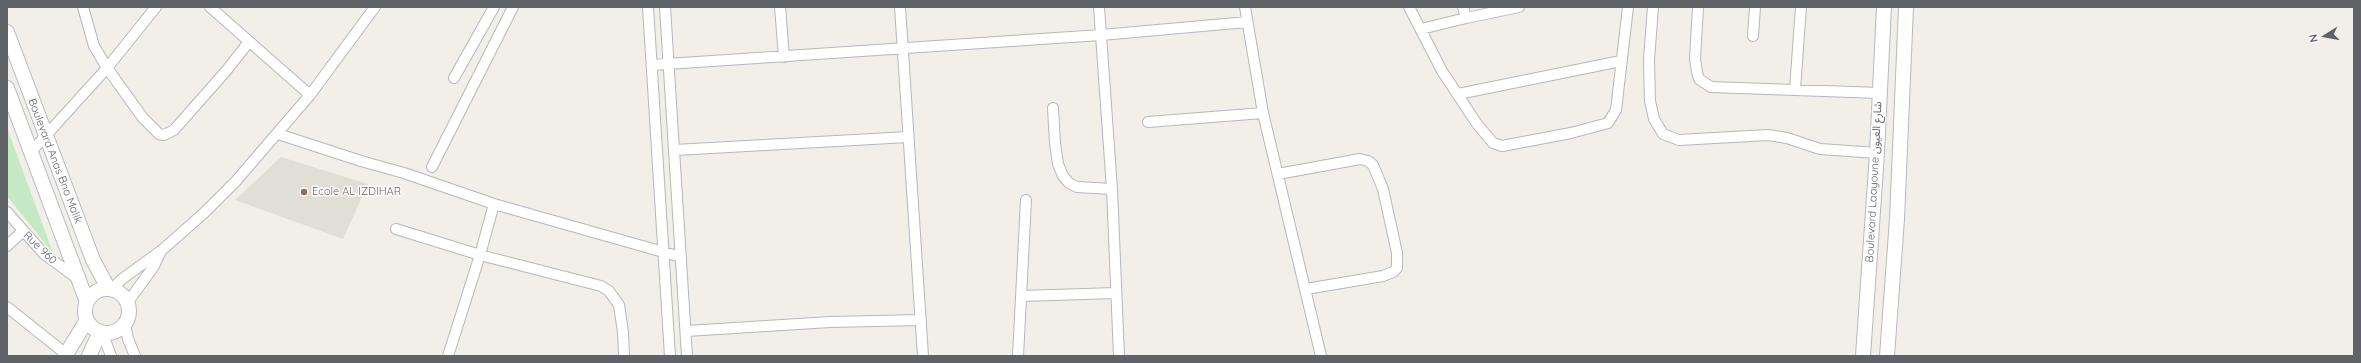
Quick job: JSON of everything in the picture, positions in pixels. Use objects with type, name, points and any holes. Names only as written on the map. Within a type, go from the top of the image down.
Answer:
[{"type":"street","points":[[83,7],[94,46],[107,68],[143,118],[159,134],[164,135],[174,130],[226,71],[248,43]]},
{"type":"street","points":[[30,153],[107,68],[156,7]]},
{"type":"street","points":[[210,7],[248,43],[310,95]]},
{"type":"street","points":[[7,307],[65,355],[87,320],[87,302],[95,292],[110,289],[162,250],[204,213],[278,134],[310,95],[375,7]]},
{"type":"street","points":[[454,78],[494,7]]},
{"type":"street","points":[[432,168],[513,7]]},
{"type":"street","points":[[648,7],[670,356]]},
{"type":"street","points":[[665,7],[682,257],[687,356]]},
{"type":"street","points":[[780,7],[784,57]]},
{"type":"street","points":[[900,7],[923,356]]},
{"type":"street","points":[[1099,7],[1112,189],[1119,356]]},
{"type":"street","points":[[1245,7],[1263,113],[1321,356]]},
{"type":"street","points":[[1409,7],[1422,29],[1434,58],[1477,124],[1493,142],[1502,146],[1525,143],[1594,128],[1608,123],[1616,110],[1621,61],[1628,22],[1628,7]]},
{"type":"street","points":[[1463,7],[1466,18]]},
{"type":"street","points":[[1422,29],[1519,7]]},
{"type":"street","points":[[1653,7],[1649,60],[1650,102],[1654,119],[1663,134],[1679,140],[1768,134],[1787,138],[1820,149],[1877,153]]},
{"type":"street","points":[[1698,7],[1695,59],[1699,79],[1704,83],[1722,88],[1795,89],[1880,93]]},
{"type":"street","points":[[1753,36],[1755,7]]},
{"type":"street","points":[[1795,89],[1801,7]]},
{"type":"street","name":"Boulevard Laayoune شارع العيون","points":[[1863,356],[1877,153],[1884,7]]},
{"type":"street","points":[[1887,356],[1897,219],[1906,7]]},
{"type":"street","points":[[652,66],[1101,35],[1247,22]]},
{"type":"street","name":"Boulevard Anas Bno Malik","points":[[7,32],[45,137],[93,260],[110,289]]},
{"type":"street","points":[[1458,94],[1621,61]]},
{"type":"street","name":"Boulevard Anas Bno Malik","points":[[7,88],[30,153],[87,302]]},
{"type":"street","points":[[1052,108],[1058,164],[1063,176],[1069,183],[1078,188],[1112,189]]},
{"type":"street","points":[[1148,122],[1263,113]]},
{"type":"street","points":[[278,134],[361,161],[404,172],[494,204],[682,257]]},
{"type":"street","points":[[675,150],[908,136]]},
{"type":"street","points":[[1278,174],[1360,159],[1373,165],[1383,188],[1397,253],[1396,268],[1393,272],[1383,276],[1306,289]]},
{"type":"street","points":[[1018,356],[1026,200]]},
{"type":"street","points":[[448,356],[480,255],[494,204]]},
{"type":"street","name":"Rue 960","points":[[7,212],[44,254],[78,279]]},
{"type":"street","points":[[396,229],[480,255],[601,286],[609,291],[617,300],[622,315],[624,356]]},
{"type":"street","points":[[7,246],[23,231]]},
{"type":"street","points":[[128,302],[154,266],[162,250]]},
{"type":"street","points":[[87,320],[94,329],[101,332],[117,331],[125,324],[129,313],[128,302],[121,294],[110,289]]},
{"type":"street","points":[[1021,296],[1116,293]]},
{"type":"street","points":[[686,331],[830,322],[921,320]]},
{"type":"street","points":[[125,324],[128,339],[135,356]]},
{"type":"street","points":[[89,356],[101,332]]},
{"type":"street","points":[[101,332],[111,356]]},
{"type":"shaded area","name":"Ecole AL IZDIHAR","points":[[281,157],[368,184],[343,239],[235,200]]},
{"type":"green space","points":[[7,128],[53,253],[7,196]]},
{"type":"place","name":"Ecole AL IZDIHAR","points":[[304,192]]}]
